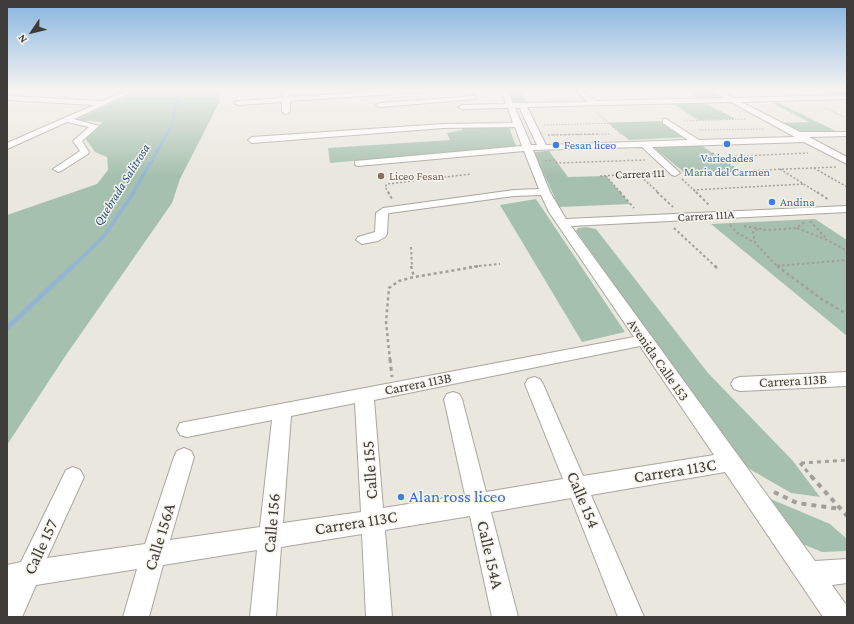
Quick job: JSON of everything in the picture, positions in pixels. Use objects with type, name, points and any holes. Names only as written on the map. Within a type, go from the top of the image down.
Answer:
[{"type":"street","points":[[7,146],[70,118]]},
{"type":"street","name":"Avenida Calle 153","points":[[516,118],[545,192],[555,212],[839,617]]},
{"type":"street","points":[[529,118],[543,148]]},
{"type":"street","points":[[767,119],[847,161]]},
{"type":"street","points":[[58,169],[85,152],[77,141],[95,126],[66,120]]},
{"type":"street","points":[[666,122],[698,143]]},
{"type":"street","points":[[67,130],[80,123]]},
{"type":"street","points":[[252,140],[373,136],[452,126],[519,125]]},
{"type":"street","points":[[358,163],[528,148],[698,143],[847,134]]},
{"type":"street","points":[[279,138],[282,148]]},
{"type":"street","points":[[645,145],[676,173]]},
{"type":"street","points":[[362,240],[381,234],[382,213],[387,210],[514,193],[545,192]]},
{"type":"street","name":"Carrera 111A","points":[[597,214],[847,201]]},
{"type":"street","name":"Carrera 111A","points":[[564,223],[847,209]]},
{"type":"street","name":"Carrera 113B","points":[[189,428],[281,420],[364,394],[645,340]]},
{"type":"street","name":"Carrera 113B","points":[[740,384],[847,379]]},
{"type":"street","name":"Calle 154","points":[[534,384],[631,617]]},
{"type":"street","name":"Calle 155","points":[[364,394],[374,521],[379,617]]},
{"type":"street","name":"Calle 154A","points":[[453,399],[505,617]]},
{"type":"street","name":"Calle 156","points":[[263,617],[272,537],[281,420]]},
{"type":"street","name":"Calle 156A","points":[[136,617],[184,457]]},
{"type":"street","name":"Carrera 113C","points":[[18,575],[374,521],[729,462]]},
{"type":"street","name":"Calle 157","points":[[8,617],[18,575],[73,477]]},
{"type":"street","points":[[808,574],[847,571]]},
{"type":"path","points":[[604,118],[620,134],[629,140],[645,145]]},
{"type":"path","points":[[532,125],[767,119]]},
{"type":"path","points":[[680,131],[785,128]]},
{"type":"path","points":[[537,135],[620,134]]},
{"type":"path","points":[[698,143],[738,171]]},
{"type":"path","points":[[719,157],[830,152]]},
{"type":"path","points":[[533,161],[555,160],[558,163],[661,159]]},
{"type":"path","name":"Carrera 111","points":[[600,176],[840,167]]},
{"type":"path","points":[[814,168],[847,187]]},
{"type":"path","points":[[780,169],[832,202]]},
{"type":"path","points":[[676,173],[713,208]]},
{"type":"path","points":[[397,208],[385,187],[387,184],[471,174]]},
{"type":"path","points":[[638,174],[676,210]]},
{"type":"path","points":[[606,176],[638,212]]},
{"type":"path","points":[[694,190],[804,184]]},
{"type":"path","points":[[808,219],[820,229],[827,240]]},
{"type":"path","points":[[731,223],[730,226],[736,232],[755,243],[777,266],[823,300],[847,314]]},
{"type":"path","points":[[674,228],[717,268]]},
{"type":"path","points":[[755,243],[753,232],[758,228]]},
{"type":"path","points":[[796,228],[827,240],[847,251]]},
{"type":"path","points":[[411,247],[411,264],[414,277]]},
{"type":"path","points":[[777,266],[847,260]]},
{"type":"path","points":[[393,389],[386,322],[387,295],[389,288],[399,281],[414,277],[439,274],[467,267],[500,264]]},
{"type":"path","points":[[847,460],[800,463],[847,516]]},
{"type":"path","points":[[771,491],[797,503],[842,510]]},
{"type":"green space","points":[[80,118],[211,118],[180,179],[172,203],[64,358],[7,445],[7,215],[97,184],[108,170],[107,157],[95,152],[85,138],[103,122],[76,120]]},
{"type":"green space","points":[[696,118],[735,119],[699,120]]},
{"type":"green space","points":[[801,118],[810,118],[838,132],[799,133],[780,123],[809,122]]},
{"type":"green space","points":[[666,121],[689,137],[629,140],[608,123]]},
{"type":"green space","points":[[509,127],[516,146],[330,163],[328,148],[450,140],[447,133],[462,130],[463,128]]},
{"type":"green space","points":[[701,145],[738,171],[685,173],[653,147]]},
{"type":"green space","points":[[549,151],[568,177],[606,176],[630,204],[559,207],[534,152]]},
{"type":"green space","points":[[536,199],[625,332],[582,342],[500,205]]},
{"type":"green space","points":[[815,219],[847,240],[847,336],[711,224]]},
{"type":"green space","points":[[586,227],[596,229],[708,373],[793,461],[820,497],[791,493],[741,464],[576,231],[578,228]]},
{"type":"green space","points":[[766,497],[830,524],[847,539],[847,551],[822,552],[800,543]]},
{"type":"waterway","name":"Quebrada Salitrosa","points":[[166,135],[171,127],[173,118]]},
{"type":"waterway","name":"Quebrada Salitrosa","points":[[133,193],[167,134]]},
{"type":"waterway","name":"Quebrada Salitrosa","points":[[72,267],[104,236],[134,192]]},
{"type":"waterway","name":"Quebrada Salitrosa","points":[[7,328],[73,266]]},
{"type":"place","name":"Variedades Maria del Carmen","points":[[727,144]]},
{"type":"place","name":"Fesan liceo","points":[[556,145]]},
{"type":"place","name":"Liceo Fesan","points":[[381,176]]},
{"type":"place","name":"Andina","points":[[772,202]]},
{"type":"place","name":"Alan ross liceo","points":[[401,497]]}]
